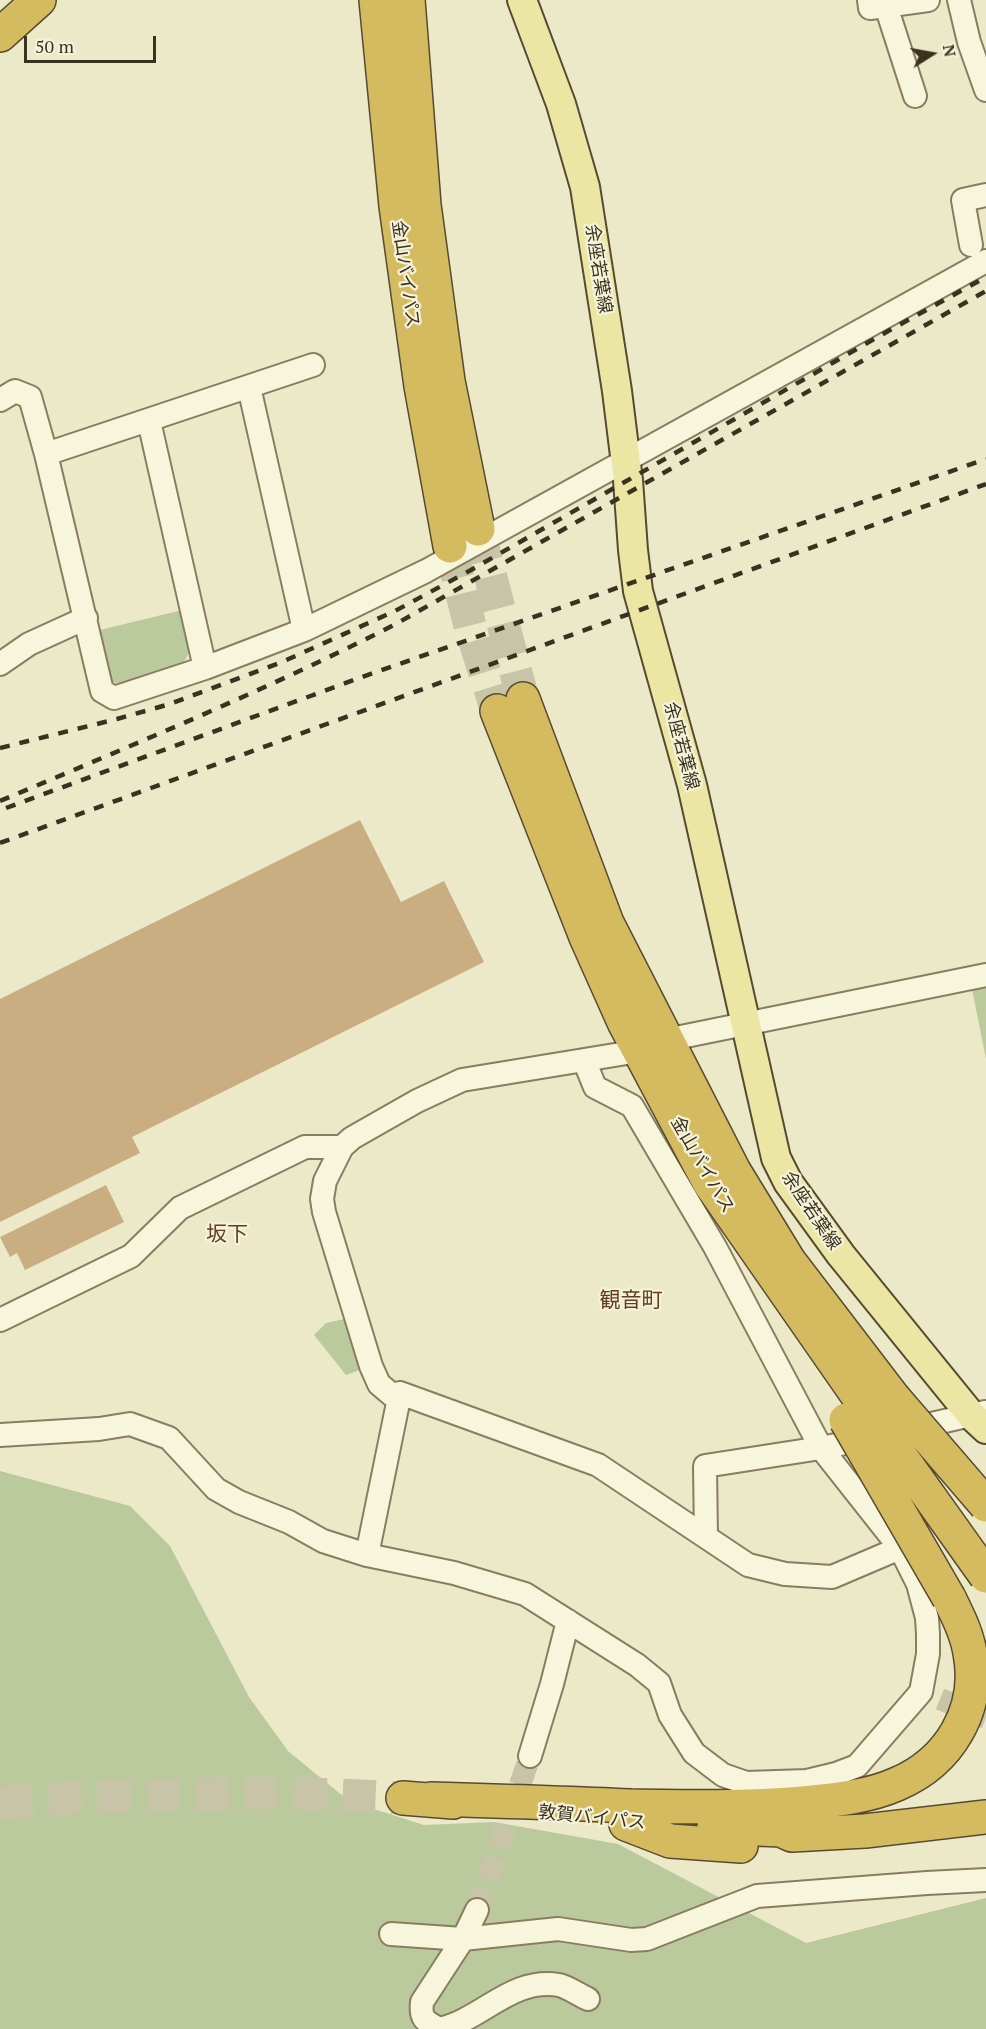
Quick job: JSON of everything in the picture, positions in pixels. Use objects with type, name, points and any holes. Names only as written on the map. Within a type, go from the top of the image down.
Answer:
[{"type":"highway","points":[[0,35],[39,0]]},
{"type":"highway","name":"金山バイパス","points":[[376,0],[399,229],[421,386],[450,546]]},
{"type":"highway","name":"金山バイパス","points":[[408,0],[424,205],[447,381],[478,529]]},
{"type":"highway","name":"金山バイパス","points":[[510,705],[607,923],[653,1045],[709,1182],[872,1407],[986,1576]]},
{"type":"highway","name":"金山バイパス","points":[[653,1045],[734,1171],[838,1341],[872,1407],[986,1505]]},
{"type":"highway","points":[[872,1407],[986,1549]]},
{"type":"highway","name":"敦賀バイパス","points":[[872,1407],[962,1626],[970,1654],[972,1674],[968,1707],[954,1739],[942,1754],[913,1777],[895,1785],[852,1797],[820,1802],[694,1808],[417,1798],[626,1824],[781,1830],[792,1827],[910,1818],[986,1804]]},
{"type":"highway","name":"敦賀バイパス","points":[[781,1830],[792,1834],[864,1831],[986,1817]]},
{"type":"highway","points":[[626,1824],[670,1841],[780,1849],[986,1834]]},
{"type":"main road","name":"余座若葉線","points":[[522,0],[561,104],[585,187],[626,461],[638,591],[692,785],[776,1158],[788,1182],[840,1255],[981,1419]]},
{"type":"street","points":[[915,96],[877,3],[928,0]]},
{"type":"street","points":[[958,0],[969,42],[986,90]]},
{"type":"street","points":[[0,400],[15,391],[30,397],[46,454],[102,691],[114,698],[206,668],[304,630],[426,571],[626,461],[979,253],[963,200],[986,195]]},
{"type":"street","points":[[46,454],[313,365]]},
{"type":"street","points":[[249,387],[304,630]]},
{"type":"street","points":[[149,421],[206,668]]},
{"type":"street","points":[[0,664],[29,644],[86,618]]},
{"type":"street","points":[[900,1548],[832,1577],[785,1574],[748,1565],[598,1465],[400,1394],[392,1395],[379,1384],[371,1366],[322,1199],[325,1181],[342,1147],[352,1138],[393,1114],[462,1080],[584,1060],[986,975]]},
{"type":"street","points":[[0,1435],[99,1429],[130,1424],[169,1438],[216,1489],[239,1502],[289,1522],[323,1541],[367,1555],[454,1573],[525,1594],[637,1665],[659,1683],[670,1714],[694,1753],[723,1775],[746,1783],[807,1781],[857,1766],[930,1696],[927,1617],[918,1584],[900,1548],[821,1449],[715,1247],[632,1106],[595,1087],[584,1060]]},
{"type":"street","points":[[0,1320],[131,1256],[180,1208],[305,1147],[342,1147]]},
{"type":"street","points":[[367,1555],[400,1394]]},
{"type":"street","points":[[706,1537],[705,1466],[821,1449],[981,1419]]},
{"type":"street","points":[[530,1755],[568,1621]]},
{"type":"street","points":[[391,1934],[463,1939],[558,1929],[631,1940],[647,1939],[757,1896],[986,1880]]},
{"type":"street","points":[[477,1910],[463,1939],[422,2002],[421,2012],[426,2022],[439,2029],[454,2026],[512,1991],[536,1984],[561,1986],[588,1999]]},
{"type":"green space","points":[[182,610],[191,649],[184,662],[119,684],[108,680],[96,631]]},
{"type":"green space","points":[[986,976],[986,1059],[970,979]]},
{"type":"green space","points":[[349,1318],[365,1368],[346,1375],[314,1335],[326,1323]]},
{"type":"green space","points":[[0,1471],[130,1506],[170,1546],[249,1697],[288,1751],[349,1801],[424,1825],[494,1822],[618,1844],[806,1943],[986,1898],[986,2029],[0,2029]]},
{"type":"building","points":[[360,820],[401,902],[444,881],[484,962],[132,1137],[140,1153],[0,1222],[0,999]]},
{"type":"building","points":[[106,1185],[124,1222],[25,1270],[17,1253],[10,1257],[0,1237]]},
{"type":"tunnel","points":[[478,529],[523,699]]},
{"type":"tunnel","points":[[450,546],[470,626],[497,711]]},
{"type":"tunnel","points":[[940,1699],[986,1718]]},
{"type":"tunnel","points":[[477,1910],[530,1756]]},
{"type":"tunnel","points":[[0,1803],[79,1797],[289,1793],[403,1798]]},
{"type":"railway","points":[[0,748],[170,704],[282,662],[395,611],[986,277]]},
{"type":"railway","points":[[0,801],[248,694],[394,625],[986,291]]},
{"type":"railway","points":[[6,808],[362,677],[986,459]]},
{"type":"railway","points":[[0,843],[986,484]]},
{"type":"district","name":"坂下","points":[[227,1235]]},
{"type":"district","name":"観音町","points":[[631,1301]]}]
